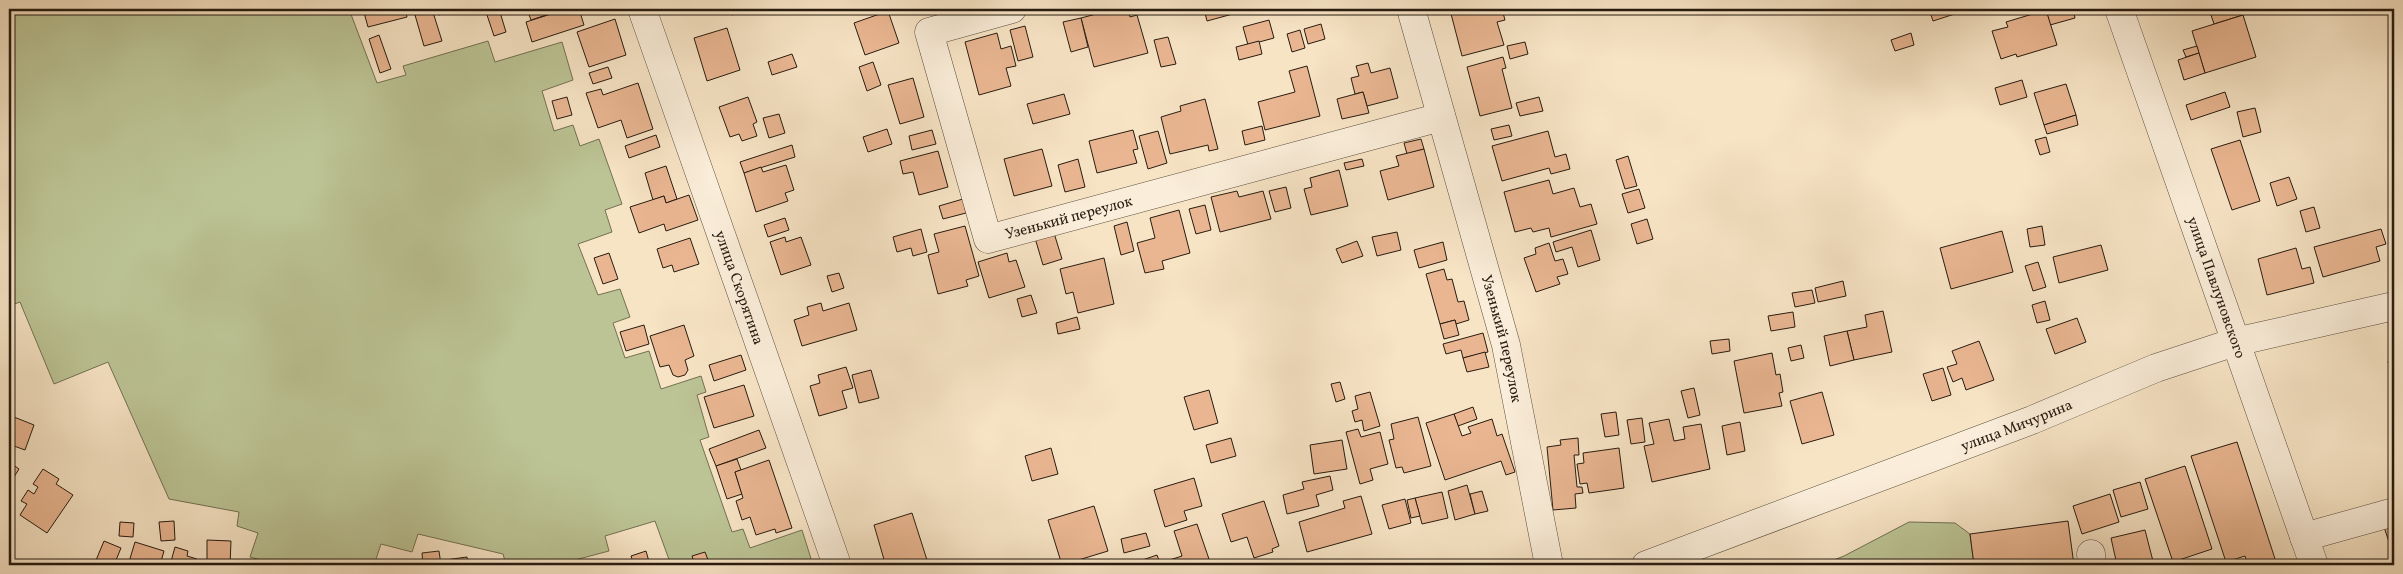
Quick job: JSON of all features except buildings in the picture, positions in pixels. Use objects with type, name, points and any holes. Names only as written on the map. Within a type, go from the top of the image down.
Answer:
[{"type":"street","name":"улица Скорятина","points":[[642,9],[837,565]]},
{"type":"street","name":"Узенький переулок","points":[[1012,9],[929,32],[988,239],[1441,118]]},
{"type":"street","name":"Узенький переулок","points":[[1410,9],[1506,345],[1549,565]]},
{"type":"street","name":"улица Павлуновского","points":[[2119,9],[2314,565]]},
{"type":"street","name":"улица Мичурина","points":[[1646,565],[2040,417],[2156,368],[2235,342],[2394,306]]},
{"type":"street","points":[[2304,537],[2394,512]]},
{"type":"green space","points":[[9,9],[349,9],[377,83],[406,75],[403,66],[488,41],[495,62],[562,42],[573,80],[542,91],[554,131],[573,125],[580,146],[599,139],[622,204],[605,210],[612,232],[578,244],[598,295],[620,289],[630,317],[613,323],[625,358],[649,351],[661,389],[701,376],[706,392],[697,395],[709,437],[700,440],[732,532],[743,529],[750,548],[802,530],[813,565],[671,565],[655,521],[605,536],[609,551],[556,565],[506,565],[503,554],[418,534],[412,552],[381,544],[374,565],[279,565],[250,557],[258,533],[237,526],[239,512],[169,499],[108,362],[54,384],[20,302],[9,306]]},
{"type":"green space","points":[[1909,522],[1955,523],[1970,534],[1974,565],[1821,565],[1844,556]]}]
